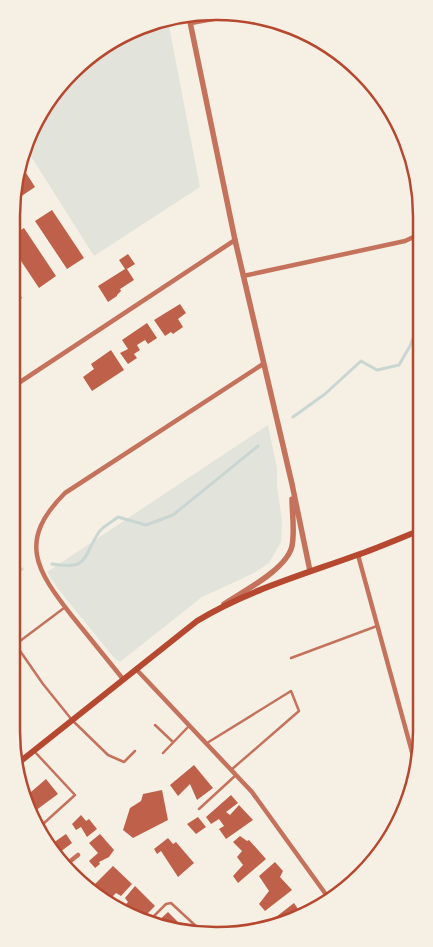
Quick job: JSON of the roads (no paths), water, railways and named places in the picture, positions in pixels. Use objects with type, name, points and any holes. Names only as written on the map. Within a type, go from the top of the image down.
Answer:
[{"type":"main road","points":[[23,760],[196,621],[266,588],[413,533]]},
{"type":"street","points":[[211,20],[191,24],[235,240],[292,484],[310,571]]},
{"type":"street","points":[[243,276],[405,241],[413,237]]},
{"type":"street","points":[[20,382],[235,240]]},
{"type":"street","points":[[123,679],[50,588],[39,568],[36,552],[37,537],[43,521],[52,506],[65,493],[263,364]]},
{"type":"street","points":[[216,610],[269,574],[286,559],[292,546],[292,484]]},
{"type":"street","points":[[358,555],[412,751]]},
{"type":"street","points":[[136,669],[252,792],[326,894]]},
{"type":"street","points":[[70,861],[78,855]]},
{"type":"lane","points":[[20,641],[65,607]]},
{"type":"lane","points":[[291,658],[377,626]]},
{"type":"lane","points":[[20,651],[43,684],[72,720],[108,755],[124,762],[135,751]]},
{"type":"lane","points":[[207,743],[291,691],[299,711],[231,770]]},
{"type":"lane","points":[[154,724],[173,742]]},
{"type":"lane","points":[[163,753],[190,725]]},
{"type":"lane","points":[[34,751],[74,795],[43,824]]},
{"type":"lane","points":[[199,809],[236,775]]},
{"type":"lane","points":[[153,917],[166,904],[171,903],[196,926]]},
{"type":"waterway","points":[[293,417],[325,394],[361,361],[377,370],[399,365],[413,338]]},
{"type":"waterway","points":[[52,564],[73,565],[79,563],[83,560],[101,530],[118,517],[146,525],[173,515],[258,446]]}]
